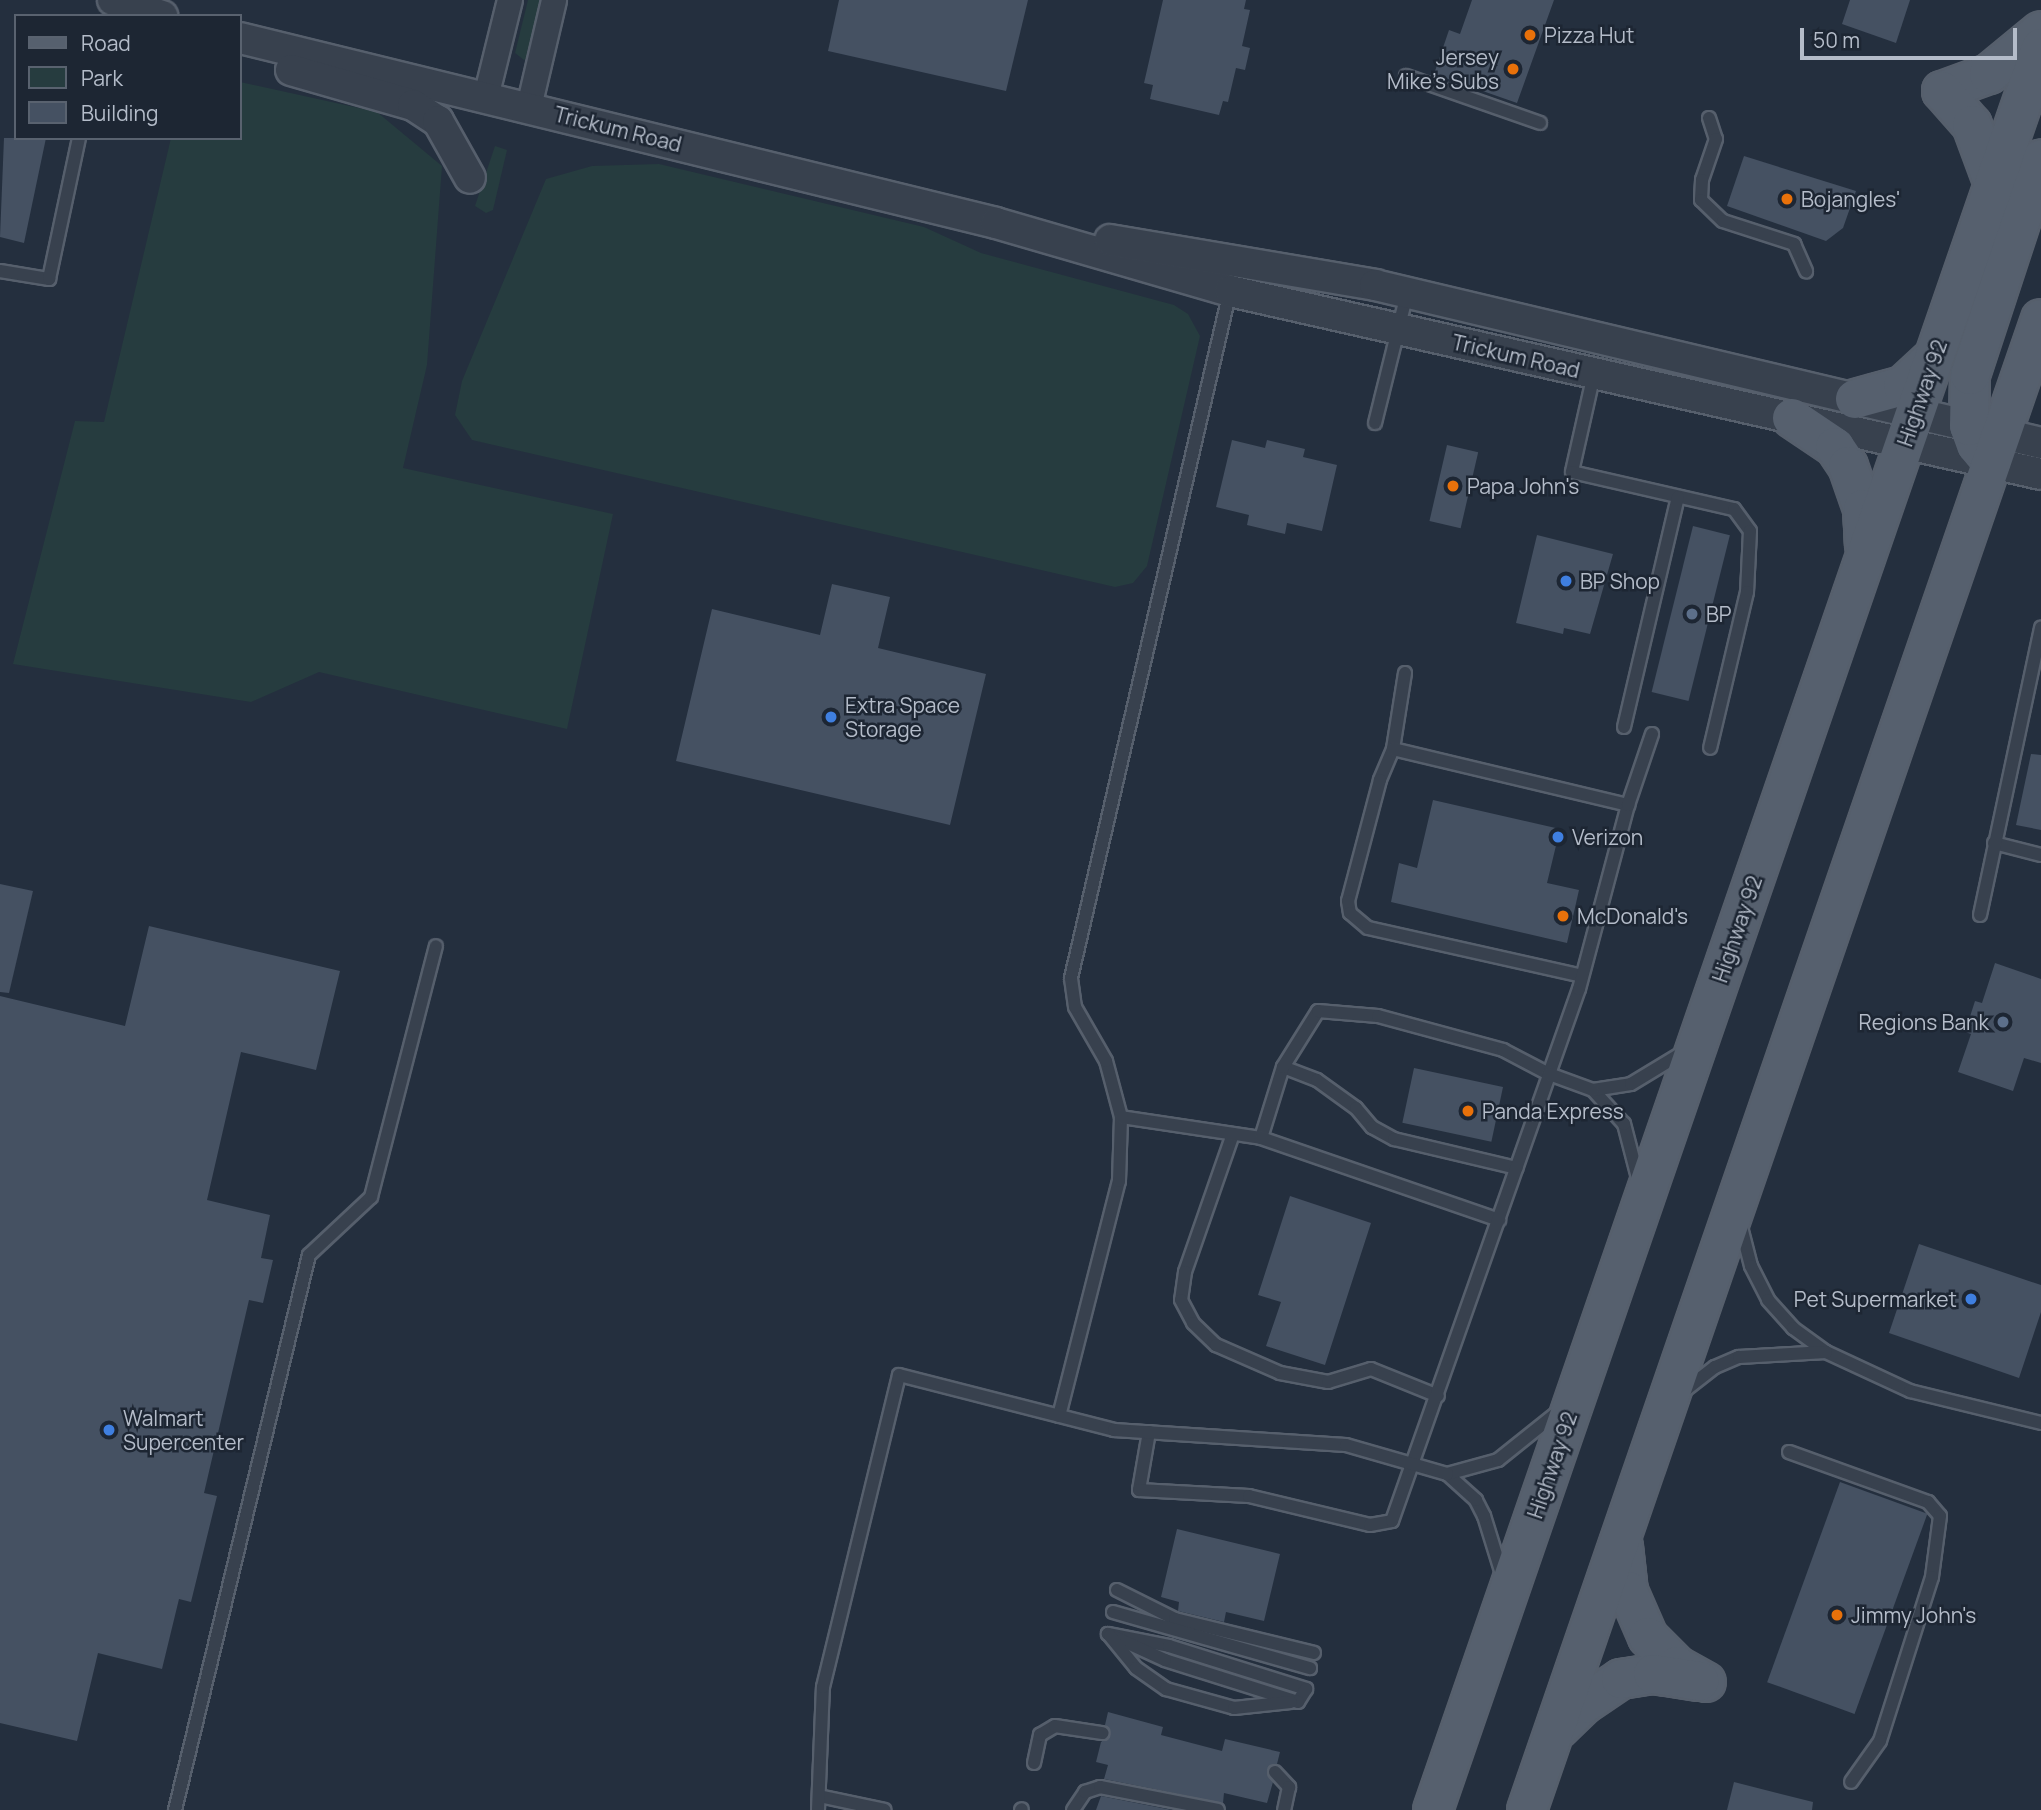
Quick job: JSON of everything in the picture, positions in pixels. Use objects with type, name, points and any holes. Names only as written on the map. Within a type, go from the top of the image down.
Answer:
[{"type":"main road","points":[[1994,184],[1972,125],[1942,91],[1989,74],[2041,31]]},
{"type":"main road","name":"Highway 92","points":[[1433,1810],[2041,48]]},
{"type":"main road","points":[[1987,441],[1970,376],[1977,343],[2041,159]]},
{"type":"main road","points":[[1527,1810],[1737,1204],[1987,441],[2028,356],[2041,319]]},
{"type":"main road","points":[[1855,399],[1903,386],[1935,356]]},
{"type":"main road","points":[[2028,356],[2041,395]]},
{"type":"main road","points":[[1792,418],[1835,447],[1848,466],[1863,509],[1864,561]]},
{"type":"main road","points":[[1554,1733],[1584,1704],[1621,1679],[1653,1674],[1706,1682],[1677,1666],[1643,1628],[1628,1591],[1622,1539]]},
{"type":"street","points":[[110,0],[156,14]]},
{"type":"street","points":[[486,97],[510,0]]},
{"type":"street","points":[[529,107],[554,0]]},
{"type":"street","name":"Trickum Road","points":[[242,38],[996,223],[1230,291],[1792,418],[1910,428],[1987,441],[2041,443]]},
{"type":"street","points":[[242,56],[413,105],[438,121],[470,178]]},
{"type":"street","name":"Trickum Road","points":[[996,223],[1236,259],[1407,292],[1855,399],[1910,428],[1987,441],[2041,474]]},
{"type":"lane","points":[[1406,76],[1540,123]]},
{"type":"lane","points":[[1709,118],[1716,139],[1702,180],[1701,200],[1723,221],[1794,244],[1806,271]]},
{"type":"lane","points":[[0,271],[49,279],[79,140]]},
{"type":"lane","points":[[1059,1416],[1119,1181],[1121,1117],[1105,1061],[1075,1007],[1071,978],[1230,291]]},
{"type":"lane","points":[[1375,423],[1407,292]]},
{"type":"lane","points":[[1595,373],[1572,472],[1734,509],[1750,531],[1746,592],[1710,748]]},
{"type":"lane","points":[[1623,727],[1678,497]]},
{"type":"lane","points":[[1980,915],[2041,627]]},
{"type":"lane","points":[[1405,673],[1393,749],[1380,780],[1348,901],[1350,913],[1368,928],[1582,976]]},
{"type":"lane","points":[[1149,1432],[1139,1490],[1248,1496],[1370,1525],[1392,1521],[1414,1465],[1582,976],[1628,805],[1652,734]]},
{"type":"lane","points":[[1393,749],[1628,805]]},
{"type":"lane","points":[[1994,843],[2041,855]]},
{"type":"lane","points":[[175,1810],[309,1255],[371,1197],[436,946]]},
{"type":"lane","points":[[1261,1138],[1283,1067],[1318,1011],[1378,1016],[1478,1044],[1592,1090],[1612,1089],[1647,1077],[1699,1040]]},
{"type":"lane","points":[[1283,1067],[1317,1080],[1356,1108],[1372,1127],[1394,1139],[1517,1168]]},
{"type":"lane","points":[[1592,1090],[1624,1124],[1642,1205]]},
{"type":"lane","points":[[1121,1117],[1261,1138],[1499,1220]]},
{"type":"lane","points":[[1233,1134],[1185,1272],[1181,1300],[1193,1323],[1216,1345],[1310,1381],[1328,1382],[1371,1370],[1438,1396]]},
{"type":"lane","points":[[1737,1204],[1751,1266],[1768,1300],[1793,1328],[1826,1352],[1910,1391],[2041,1423]]},
{"type":"lane","points":[[1669,1405],[1715,1367],[1739,1357],[1826,1352]]},
{"type":"lane","points":[[818,1810],[823,1687],[899,1375],[1114,1430],[1346,1445],[1447,1474],[1476,1500],[1493,1533],[1506,1599]]},
{"type":"lane","points":[[1447,1474],[1498,1460],[1535,1434],[1576,1395]]},
{"type":"lane","points":[[1789,1452],[1928,1502],[1940,1517],[1932,1577],[1880,1741],[1851,1782]]},
{"type":"lane","points":[[1117,1590],[1175,1619],[1314,1653]]},
{"type":"lane","points":[[1113,1612],[1310,1668]]},
{"type":"lane","points":[[1108,1633],[1169,1646],[1306,1689],[1298,1702]]},
{"type":"lane","points":[[1108,1633],[1165,1660],[1298,1702]]},
{"type":"lane","points":[[1108,1633],[1136,1668],[1166,1689],[1234,1708],[1298,1702]]},
{"type":"lane","points":[[1034,1763],[1040,1735],[1055,1726],[1102,1733]]},
{"type":"lane","points":[[1275,1772],[1289,1787],[1284,1810]]},
{"type":"lane","points":[[1073,1810],[1085,1792],[1100,1787],[1218,1810]]},
{"type":"lane","points":[[818,1796],[885,1810]]},
{"type":"green space","points":[[528,0],[543,0],[530,56],[524,60],[515,53]]},
{"type":"green space","points":[[242,82],[377,112],[442,166],[427,365],[403,468],[613,514],[567,729],[319,672],[251,702],[13,664],[75,421],[104,422],[171,140],[242,140]]},
{"type":"green space","points":[[495,146],[507,150],[493,210],[486,213],[475,206]]},
{"type":"green space","points":[[659,164],[924,227],[981,253],[1174,305],[1188,314],[1200,336],[1147,566],[1133,583],[1115,587],[472,440],[455,415],[462,381],[546,179],[592,166]]},
{"type":"building","points":[[839,0],[1028,0],[1006,91],[828,51]]},
{"type":"building","points":[[1163,0],[1246,0],[1244,9],[1250,10],[1242,46],[1250,48],[1245,70],[1236,68],[1228,102],[1223,101],[1219,115],[1150,99],[1153,85],[1144,83]]},
{"type":"building","points":[[1472,0],[1554,0],[1517,103],[1434,74],[1449,30],[1460,34]]},
{"type":"building","points":[[1850,0],[1910,0],[1896,43],[1842,24]]},
{"type":"building","points":[[4,138],[46,140],[24,243],[0,237]]},
{"type":"building","name":"Bojangles'","points":[[1744,156],[1856,191],[1843,228],[1826,241],[1727,206]]},
{"type":"building","points":[[1232,440],[1265,448],[1267,440],[1305,449],[1303,457],[1337,465],[1322,531],[1287,523],[1285,534],[1247,525],[1249,515],[1216,507]]},
{"type":"building","name":"Papa John's","points":[[1447,445],[1478,452],[1461,528],[1429,521]]},
{"type":"building","name":"BP","points":[[1693,526],[1730,535],[1689,701],[1652,692]]},
{"type":"building","name":"BP Shop","points":[[1537,535],[1613,554],[1590,634],[1564,628],[1563,634],[1516,623]]},
{"type":"building","name":"Extra Space Storage","points":[[832,584],[890,597],[878,648],[986,674],[950,825],[676,761],[712,609],[820,635]]},
{"type":"building","points":[[2031,754],[2041,755],[2041,830],[2016,825]]},
{"type":"building","points":[[1433,800],[1560,829],[1547,883],[1579,890],[1567,943],[1391,902],[1399,863],[1417,868]]},
{"type":"building","points":[[0,884],[33,891],[9,993],[0,992]]},
{"type":"building","name":"Walmart Supercenter","points":[[149,926],[340,971],[316,1070],[241,1052],[207,1200],[270,1215],[261,1258],[273,1260],[263,1303],[249,1300],[204,1493],[217,1496],[191,1602],[179,1599],[162,1669],[98,1653],[77,1741],[0,1723],[0,996],[125,1026]]},
{"type":"building","name":"Regions Bank","points":[[1995,963],[2041,979],[2041,1063],[2024,1058],[2013,1091],[1958,1072],[1971,1034],[1965,1032],[1975,1001],[1982,1003]]},
{"type":"building","points":[[1414,1068],[1503,1087],[1491,1142],[1402,1123]]},
{"type":"building","points":[[1290,1196],[1371,1223],[1325,1365],[1266,1346],[1281,1302],[1258,1295]]},
{"type":"building","name":"Pet Supermarket","points":[[1919,1244],[2041,1285],[2041,1312],[2019,1378],[1889,1333]]},
{"type":"building","points":[[1840,1482],[1927,1514],[1855,1714],[1767,1682]]},
{"type":"building","points":[[1177,1529],[1280,1554],[1264,1621],[1226,1612],[1224,1622],[1178,1611],[1179,1602],[1161,1597]]},
{"type":"building","points":[[1108,1712],[1163,1727],[1161,1735],[1222,1751],[1225,1739],[1280,1752],[1277,1764],[1267,1770],[1273,1782],[1267,1803],[1224,1793],[1223,1803],[1104,1779],[1108,1765],[1096,1762],[1101,1742],[1110,1735],[1105,1725]]},
{"type":"building","points":[[1734,1782],[1813,1802],[1812,1810],[1727,1810]]},
{"type":"building","points":[[1101,1796],[1172,1810],[1096,1810]]},
{"type":"place","name":"Pizza Hut","points":[[1530,35]]},
{"type":"place","name":"Jersey Mike's Subs","points":[[1513,69]]},
{"type":"place","name":"Bojangles'","points":[[1787,199]]},
{"type":"place","name":"Papa John's","points":[[1453,486]]},
{"type":"place","name":"BP Shop","points":[[1566,581]]},
{"type":"place","name":"BP","points":[[1692,614]]},
{"type":"place","name":"Extra Space Storage","points":[[831,717]]},
{"type":"place","name":"Verizon","points":[[1558,837]]},
{"type":"place","name":"McDonald's","points":[[1563,916]]},
{"type":"place","name":"Regions Bank","points":[[2003,1022]]},
{"type":"place","name":"Panda Express","points":[[1468,1111]]},
{"type":"place","name":"Pet Supermarket","points":[[1971,1299]]},
{"type":"place","name":"Walmart Supercenter","points":[[109,1430]]},
{"type":"place","name":"Jimmy John's","points":[[1837,1615]]}]
